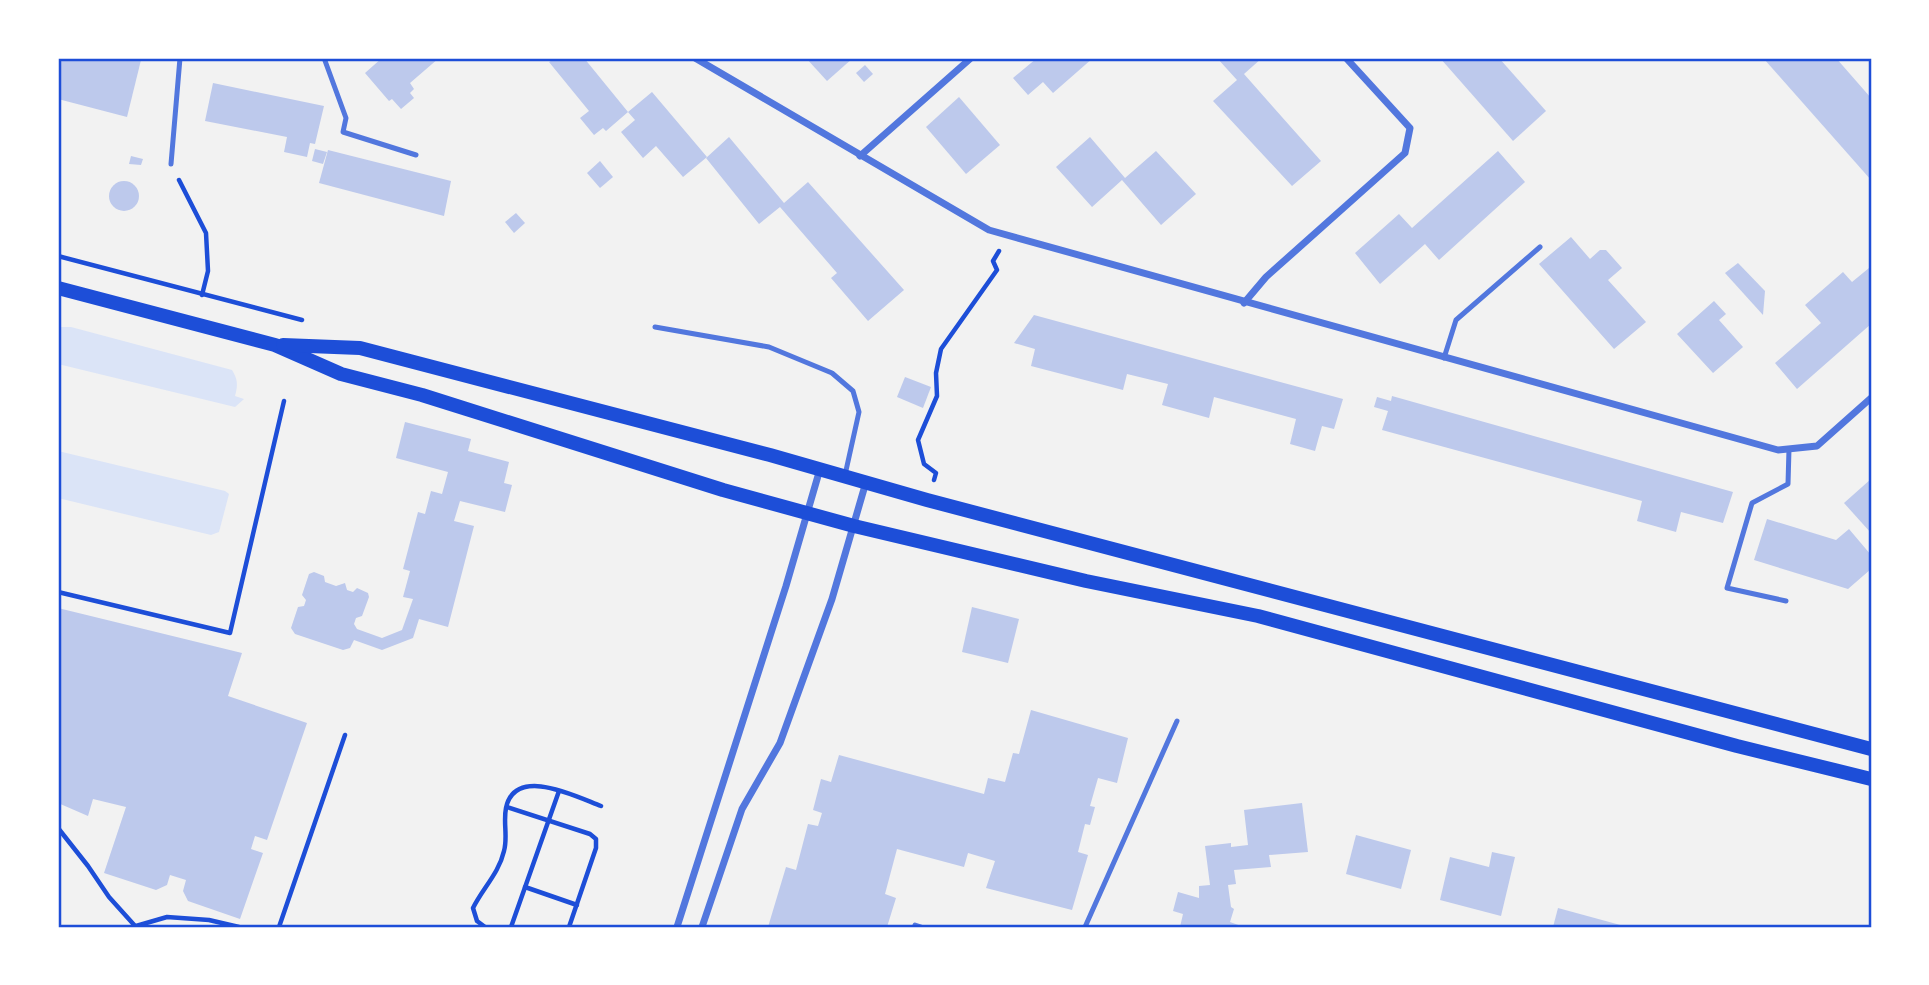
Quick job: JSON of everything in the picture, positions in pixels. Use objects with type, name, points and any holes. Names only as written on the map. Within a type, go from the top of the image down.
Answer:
[{"type":"main road","points":[[58,288],[275,345],[341,374],[422,396],[723,490],[854,526],[1086,581],[1258,616],[1737,746],[1871,779]]},
{"type":"main road","points":[[275,345],[360,348],[1871,749]]},
{"type":"street","points":[[695,58],[989,230],[1778,450],[1817,446],[1871,398]]},
{"type":"street","points":[[860,156],[971,58]]},
{"type":"street","points":[[1244,303],[1266,277],[1405,153],[1410,128],[1346,58]]},
{"type":"street","points":[[677,927],[820,469]]},
{"type":"street","points":[[702,927],[742,810],[780,744],[832,599],[866,482]]},
{"type":"lane","points":[[171,164],[180,58]]},
{"type":"lane","points":[[324,58],[346,118],[344,132],[416,155]]},
{"type":"lane","points":[[1444,358],[1456,320],[1539,247]]},
{"type":"lane","points":[[655,327],[769,347],[832,373],[853,391],[859,412],[845,476]]},
{"type":"lane","points":[[1786,601],[1727,588],[1752,503],[1788,484],[1789,449]]},
{"type":"lane","points":[[1086,927],[1177,721]]},
{"type":"path","points":[[171,164],[206,233],[208,271],[202,295]]},
{"type":"path","points":[[924,464],[918,440],[937,396],[936,373],[941,349],[997,270],[993,261],[1009,235]]},
{"type":"path","points":[[58,592],[230,633],[284,401]]},
{"type":"path","points":[[279,927],[345,735]]},
{"type":"path","points":[[485,927],[477,921],[473,908],[500,865],[505,849],[506,807],[513,794],[525,785],[546,787],[601,806]]},
{"type":"path","points":[[511,927],[559,791]]},
{"type":"path","points":[[506,807],[590,834],[596,839],[596,848],[569,927]]},
{"type":"path","points":[[58,828],[109,897],[136,926],[167,917],[209,920],[239,927]]},
{"type":"path","points":[[525,887],[577,905]]},
{"type":"shaded area","points":[[58,327],[71,327],[232,370],[237,383],[235,396],[244,399],[235,407],[58,364]]},
{"type":"shaded area","points":[[58,451],[225,491],[229,494],[219,532],[211,535],[58,498]]},
{"type":"building","points":[[58,58],[141,60],[127,117],[58,99]]},
{"type":"building","points":[[382,58],[439,58],[410,83],[414,89],[410,93],[414,98],[401,109],[392,99],[389,101],[365,73]]},
{"type":"building","points":[[556,58],[584,58],[628,112],[606,131],[603,128],[594,135],[580,118],[589,111],[549,62]]},
{"type":"building","points":[[806,58],[853,58],[827,81]]},
{"type":"building","points":[[1037,58],[1093,58],[1053,93],[1043,82],[1028,95],[1013,78]]},
{"type":"building","points":[[1217,58],[1262,58],[1244,74],[1321,161],[1292,186],[1213,101],[1237,80]]},
{"type":"building","points":[[1440,58],[1499,58],[1546,111],[1513,141]]},
{"type":"building","points":[[1836,58],[1871,98],[1871,180],[1764,59]]},
{"type":"building","points":[[865,65],[873,74],[864,82],[856,73]]},
{"type":"building","points":[[213,83],[324,106],[315,144],[310,143],[307,157],[284,152],[287,137],[205,121]]},
{"type":"building","points":[[652,92],[707,157],[683,177],[656,146],[643,158],[621,132],[635,120],[628,112]]},
{"type":"building","points":[[959,97],[1000,145],[966,174],[926,127]]},
{"type":"building","points":[[729,137],[784,203],[808,182],[904,290],[868,321],[831,278],[837,273],[780,207],[759,224],[706,158]]},
{"type":"building","points":[[1090,137],[1125,178],[1156,151],[1196,194],[1161,225],[1122,180],[1092,207],[1056,167]]},
{"type":"building","points":[[315,149],[327,152],[323,164],[312,161]]},
{"type":"building","points":[[328,150],[451,181],[444,216],[319,183]]},
{"type":"building","points":[[1498,151],[1525,182],[1439,260],[1425,244],[1380,284],[1355,253],[1399,214],[1412,228]]},
{"type":"building","points":[[131,156],[143,159],[141,165],[129,164]]},
{"type":"building","points":[[600,161],[613,177],[600,188],[587,173]]},
{"type":"building","points":[[124,181],[135,185],[139,196],[135,207],[124,211],[113,207],[109,196],[113,185]]},
{"type":"building","points":[[516,213],[525,223],[514,233],[505,222]]},
{"type":"building","points":[[1571,237],[1590,259],[1600,250],[1606,250],[1622,268],[1608,280],[1646,322],[1614,349],[1539,264]]},
{"type":"building","points":[[1738,263],[1765,291],[1763,315],[1725,273]]},
{"type":"building","points":[[1869,268],[1871,324],[1797,389],[1775,363],[1821,323],[1805,305],[1843,272],[1852,282]]},
{"type":"building","points":[[1714,301],[1726,314],[1719,320],[1743,347],[1713,373],[1677,334]]},
{"type":"building","points":[[1034,315],[1343,399],[1334,429],[1322,426],[1315,451],[1290,444],[1296,419],[1214,397],[1209,418],[1162,405],[1168,384],[1127,374],[1123,390],[1031,366],[1035,349],[1014,343]]},
{"type":"building","points":[[905,377],[931,387],[923,408],[897,397]]},
{"type":"building","points":[[1392,396],[1733,492],[1723,523],[1681,512],[1676,532],[1637,521],[1642,501],[1382,430],[1388,411],[1374,407],[1377,397],[1391,401]]},
{"type":"building","points":[[405,422],[471,439],[468,451],[509,462],[504,483],[512,485],[505,512],[460,501],[454,521],[474,526],[448,627],[419,619],[413,638],[382,650],[354,640],[350,648],[343,650],[295,634],[291,628],[298,607],[304,606],[306,600],[302,595],[309,574],[314,572],[324,576],[325,582],[336,586],[345,583],[347,590],[353,592],[357,588],[368,593],[362,616],[356,618],[354,624],[357,629],[382,638],[402,630],[413,599],[403,597],[410,571],[403,569],[418,512],[425,514],[431,491],[442,494],[448,472],[396,458]]},
{"type":"building","points":[[1871,479],[1871,533],[1844,503]]},
{"type":"building","points":[[1767,519],[1836,540],[1849,529],[1871,555],[1871,569],[1848,589],[1754,560]]},
{"type":"building","points":[[972,607],[1019,619],[1008,663],[962,652]]},
{"type":"building","points":[[58,608],[242,653],[228,696],[307,723],[267,840],[255,836],[251,849],[263,853],[240,919],[188,901],[183,891],[186,880],[170,875],[167,885],[156,890],[104,873],[126,807],[93,799],[88,816],[58,803]]},
{"type":"building","points":[[1031,710],[1128,738],[1117,783],[1098,778],[1090,806],[1095,807],[1090,825],[1085,824],[1078,852],[1088,855],[1072,910],[986,888],[995,861],[968,853],[964,867],[897,849],[885,894],[896,898],[887,927],[768,927],[786,867],[796,870],[808,824],[818,826],[822,813],[813,810],[821,779],[831,782],[839,755],[984,794],[988,778],[1005,782],[1013,753],[1019,754]]},
{"type":"building","points":[[1302,803],[1308,852],[1269,855],[1271,867],[1234,870],[1236,884],[1228,885],[1231,907],[1234,909],[1230,922],[1244,927],[1180,927],[1183,914],[1173,911],[1178,892],[1199,898],[1199,886],[1210,885],[1205,846],[1231,843],[1231,847],[1248,845],[1244,810]]},
{"type":"building","points":[[1356,835],[1411,850],[1401,889],[1346,874]]},
{"type":"building","points":[[1492,852],[1515,857],[1501,916],[1440,900],[1450,857],[1489,867]]},
{"type":"building","points":[[1558,908],[1624,926],[1624,927],[1553,927]]}]
